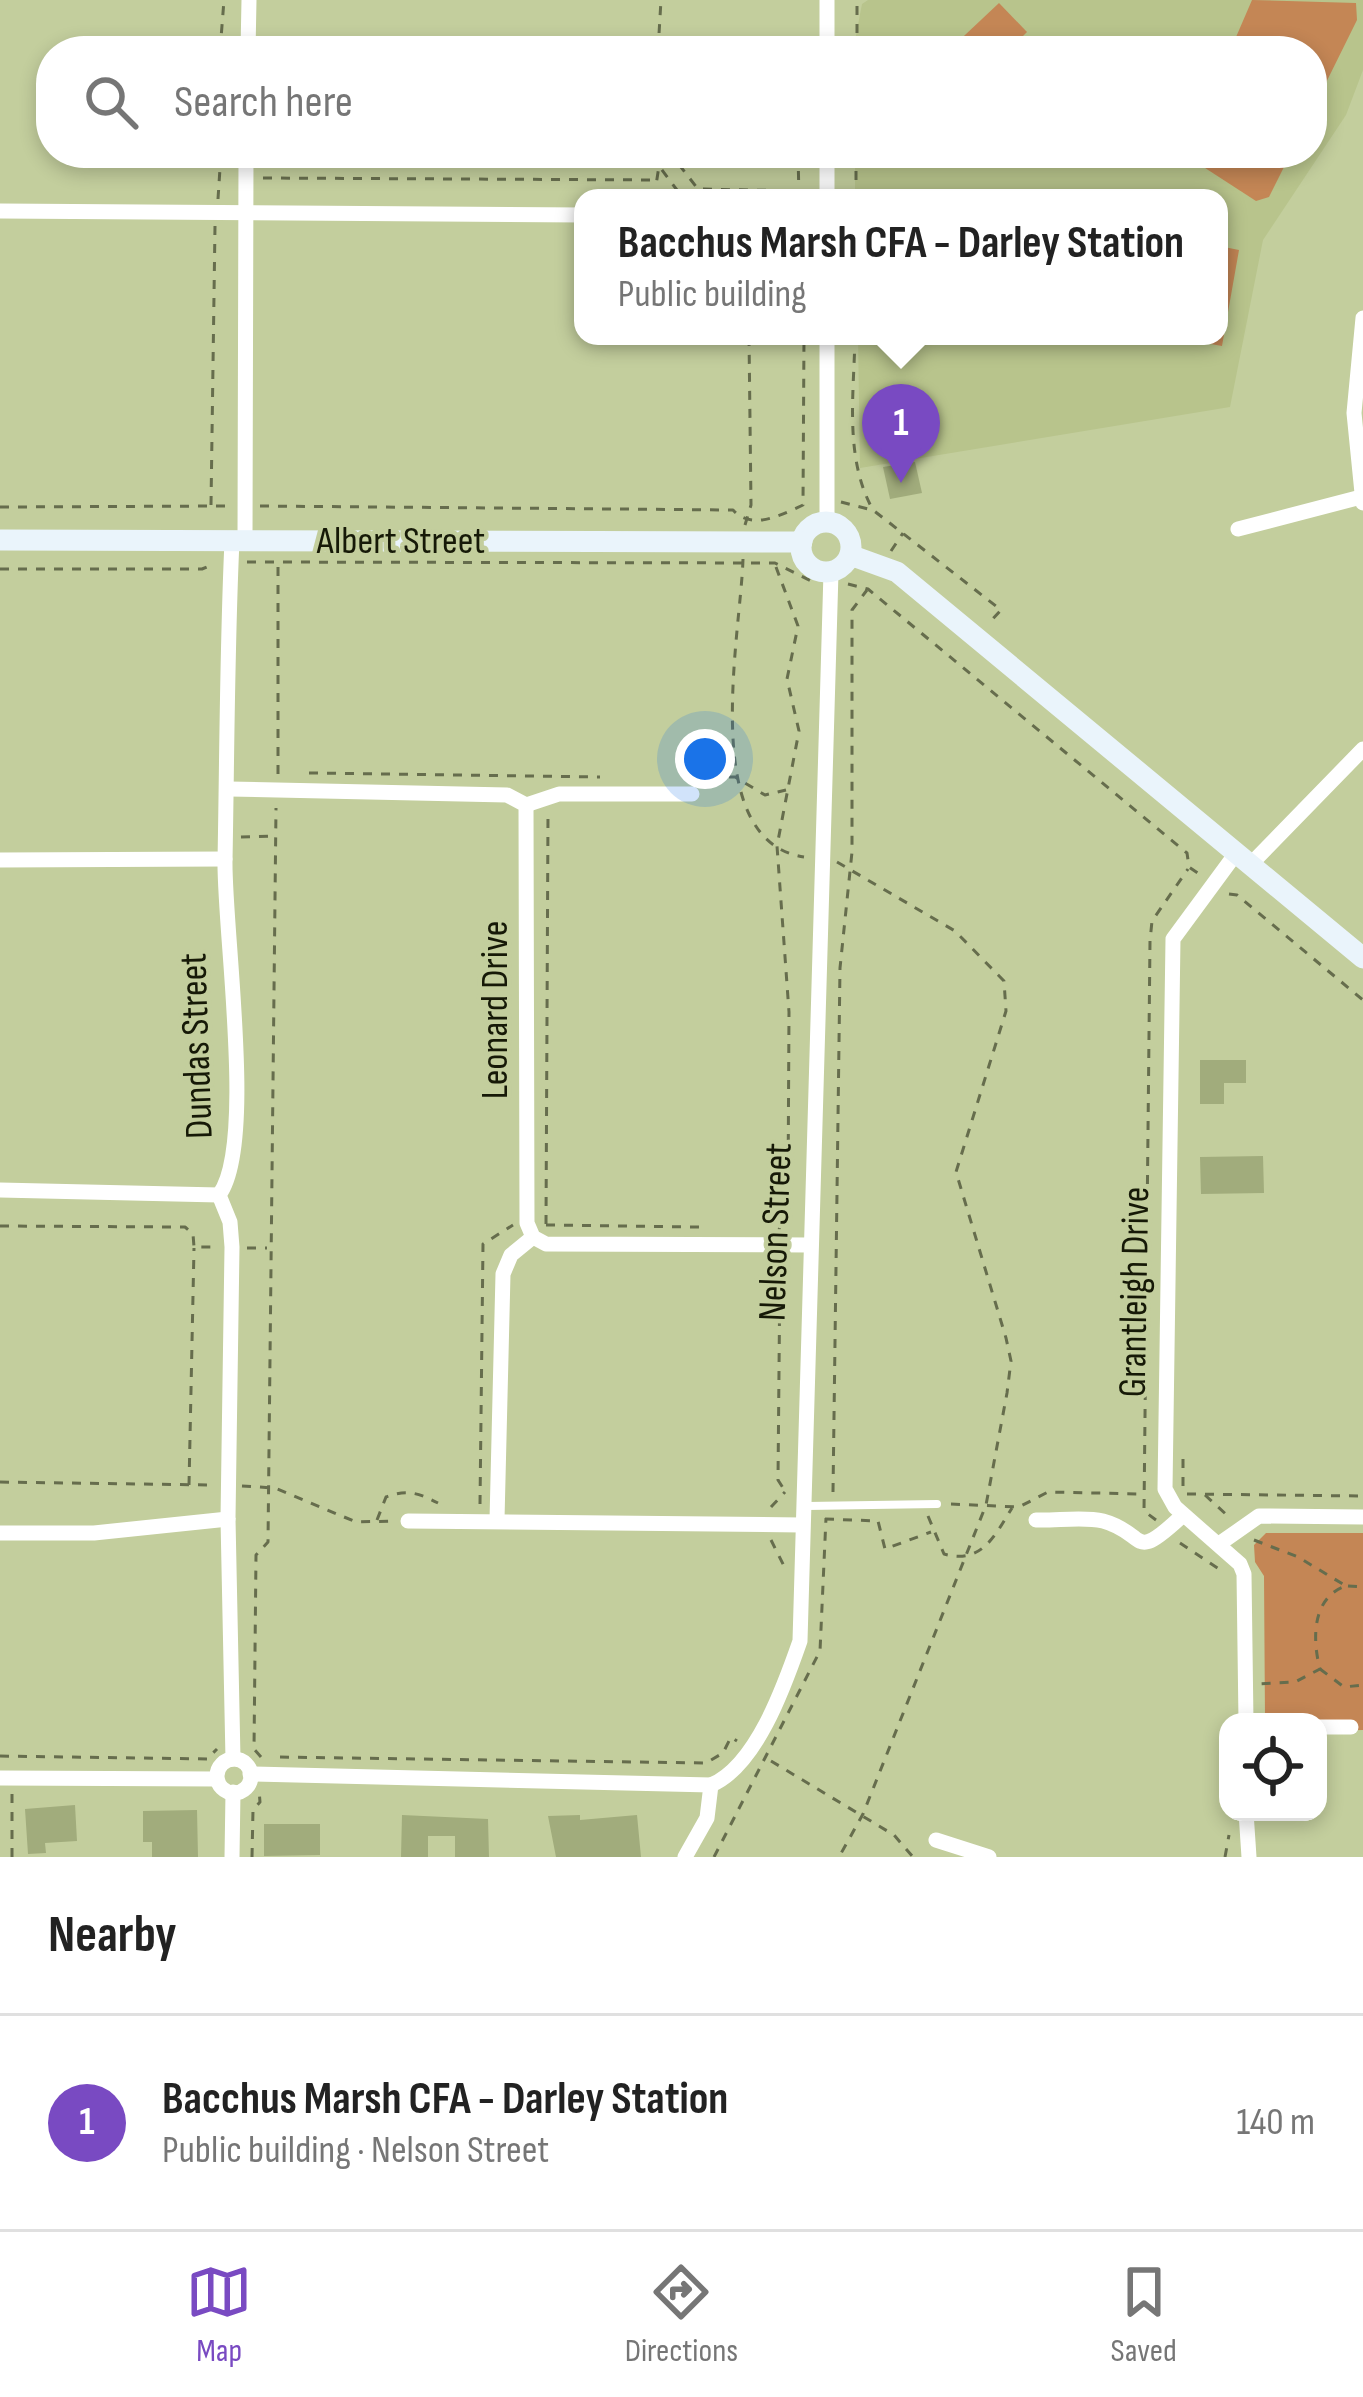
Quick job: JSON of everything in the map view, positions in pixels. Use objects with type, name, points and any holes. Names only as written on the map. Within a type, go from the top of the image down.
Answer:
[{"type":"street","points":[[249,36],[250,0]]},
{"type":"street","points":[[827,0],[827,36]]},
{"type":"street","name":"Dundas Street","points":[[233,1754],[228,1519],[232,1247],[230,1222],[219,1196],[233,1170],[236,1008],[225,859],[236,548],[245,506],[246,168]]},
{"type":"street","points":[[0,211],[574,215]]},
{"type":"street","points":[[1238,529],[1362,500],[1358,412],[1363,318]]},
{"type":"street","points":[[827,345],[827,522]]},
{"type":"street","points":[[827,522],[846,532],[850,555],[831,578],[808,565],[802,542],[811,527],[827,522]]},
{"type":"street","name":"Albert Street","points":[[0,540],[236,548],[802,542]]},
{"type":"street","points":[[850,555],[897,572],[1363,958]]},
{"type":"street","name":"Nelson Street","points":[[711,1785],[732,1776],[750,1750],[798,1648],[831,578]]},
{"type":"street","name":"Grantleigh Drive","points":[[1168,1494],[1173,939],[1211,884],[1363,749]]},
{"type":"street","points":[[229,789],[507,795],[526,805],[549,797],[690,786]]},
{"type":"street","name":"Leonard Drive","points":[[526,805],[535,1228]]},
{"type":"street","points":[[0,860],[225,859]]},
{"type":"street","points":[[0,1190],[219,1196]]},
{"type":"street","points":[[497,1520],[503,1274],[511,1255],[535,1228],[546,1244],[808,1245]]},
{"type":"street","points":[[1168,1494],[1244,1574],[1246,1713]]},
{"type":"street","points":[[1036,1520],[1105,1521],[1131,1540],[1145,1542],[1157,1539],[1183,1515]]},
{"type":"street","points":[[1219,1544],[1259,1516],[1363,1517]]},
{"type":"street","points":[[408,1521],[769,1517],[802,1525]]},
{"type":"street","points":[[0,1533],[94,1533],[228,1519]]},
{"type":"street","points":[[1327,1727],[1351,1727]]},
{"type":"street","points":[[217,1779],[222,1763],[233,1754],[257,1769],[711,1785],[707,1818],[685,1857]]},
{"type":"street","points":[[233,1792],[246,1787],[257,1769]]},
{"type":"street","points":[[6,1778],[217,1779],[233,1792]]},
{"type":"street","points":[[232,1857],[233,1792]]},
{"type":"street","points":[[1247,1821],[1249,1857]]},
{"type":"street","points":[[935,1840],[989,1857]]},
{"type":"lane","points":[[802,1506],[932,1504]]},
{"type":"path","points":[[221,36],[224,0]]},
{"type":"path","points":[[659,36],[661,0]]},
{"type":"path","points":[[857,0],[857,36]]},
{"type":"path","points":[[211,505],[220,168]]},
{"type":"path","points":[[656,189],[659,168]]},
{"type":"path","points":[[220,177],[657,180]]},
{"type":"path","points":[[698,189],[722,189]]},
{"type":"path","points":[[745,519],[751,505],[749,345]]},
{"type":"path","points":[[0,506],[733,510],[745,519],[776,517],[803,505],[805,345]]},
{"type":"path","points":[[855,345],[856,476],[873,510],[1001,610],[976,636]]},
{"type":"path","points":[[832,1491],[839,968],[848,864],[852,610],[903,532]]},
{"type":"path","points":[[776,539],[775,563],[798,626],[788,679],[799,741],[777,846],[789,1012],[778,1480],[785,1490],[769,1517],[777,1559],[789,1571],[824,1571]]},
{"type":"path","points":[[0,569],[202,569],[236,548],[278,562],[775,563],[812,584],[831,578],[868,589],[1186,853],[1190,867],[1221,893],[1237,895],[1363,1000]]},
{"type":"path","points":[[252,1857],[253,1810],[260,1802],[254,1749],[256,1555],[268,1542],[278,562]]},
{"type":"path","points":[[743,563],[736,639],[735,777],[743,812],[793,856],[848,864],[955,931],[989,963],[1008,991],[956,1172],[1011,1361],[986,1505],[863,1814],[839,1857]]},
{"type":"path","points":[[300,773],[619,777]]},
{"type":"path","points":[[535,1228],[549,776]]},
{"type":"path","points":[[690,786],[735,777],[764,795],[788,790]]},
{"type":"path","points":[[227,837],[276,836]]},
{"type":"path","points":[[480,1505],[483,1244],[508,1225],[709,1227]]},
{"type":"path","points":[[0,1226],[185,1227],[193,1234],[189,1485]]},
{"type":"path","points":[[194,1247],[269,1248]]},
{"type":"path","points":[[0,1482],[266,1485],[356,1522],[408,1521]]},
{"type":"path","points":[[377,1521],[386,1497],[398,1492],[420,1492],[441,1505]]},
{"type":"path","points":[[1016,1506],[985,1550],[966,1557],[944,1554],[933,1532],[932,1504],[1016,1506],[1048,1492],[1363,1496]]},
{"type":"path","points":[[1204,1494],[1240,1528],[1346,1586],[1363,1587]]},
{"type":"path","points":[[825,1520],[878,1521],[885,1550],[933,1532]]},
{"type":"path","points":[[1320,1669],[1319,1609],[1328,1595],[1346,1586]]},
{"type":"path","points":[[1247,1684],[1295,1682],[1320,1669]]},
{"type":"path","points":[[1320,1669],[1343,1687],[1363,1685]]},
{"type":"path","points":[[257,1769],[706,1763],[723,1753],[730,1737],[894,1834],[913,1857]]},
{"type":"path","points":[[0,1756],[206,1759],[216,1750],[233,1754]]},
{"type":"path","points":[[6,1778],[12,1857]]},
{"type":"path","points":[[1226,1857],[1225,1838],[1234,1831]]},
{"type":"shaded area","points":[[868,0],[1363,0],[1363,70],[1346,115],[1327,144],[1327,36],[856,36],[862,4]]},
{"type":"shaded area","points":[[1252,0],[1356,3],[1357,20],[1327,81],[1327,36],[1236,36]]},
{"type":"shaded area","points":[[999,3],[1027,32],[1023,36],[964,36]]},
{"type":"shaded area","points":[[855,168],[1311,168],[1263,240],[1230,407],[860,468],[858,345],[1228,345],[1228,189],[855,189]]},
{"type":"shaded area","points":[[1205,168],[1284,168],[1269,197],[1256,201]]},
{"type":"shaded area","points":[[1228,248],[1239,250],[1228,312]]},
{"type":"shaded area","points":[[1266,1533],[1363,1533],[1363,1730],[1327,1731],[1327,1713],[1265,1713],[1264,1576],[1255,1562],[1254,1545]]},
{"type":"building","points":[[915,462],[922,493],[890,499],[883,467]]},
{"type":"building","points":[[1200,1060],[1246,1060],[1246,1083],[1224,1083],[1224,1104],[1200,1104]]},
{"type":"building","points":[[1263,1156],[1264,1193],[1201,1194],[1200,1157]]},
{"type":"building","points":[[75,1805],[77,1841],[45,1843],[46,1853],[28,1854],[25,1809]]},
{"type":"building","points":[[197,1810],[198,1857],[152,1857],[152,1842],[143,1842],[143,1811]]},
{"type":"building","points":[[402,1815],[488,1819],[489,1857],[455,1857],[455,1836],[428,1836],[428,1857],[401,1857]]},
{"type":"building","points":[[580,1815],[580,1820],[637,1815],[641,1857],[556,1857],[548,1816]]},
{"type":"building","points":[[264,1824],[320,1824],[320,1855],[264,1856]]},
{"type":"place","name":"Bacchus Marsh CFA - Darley Station","points":[[901,483]]}]
